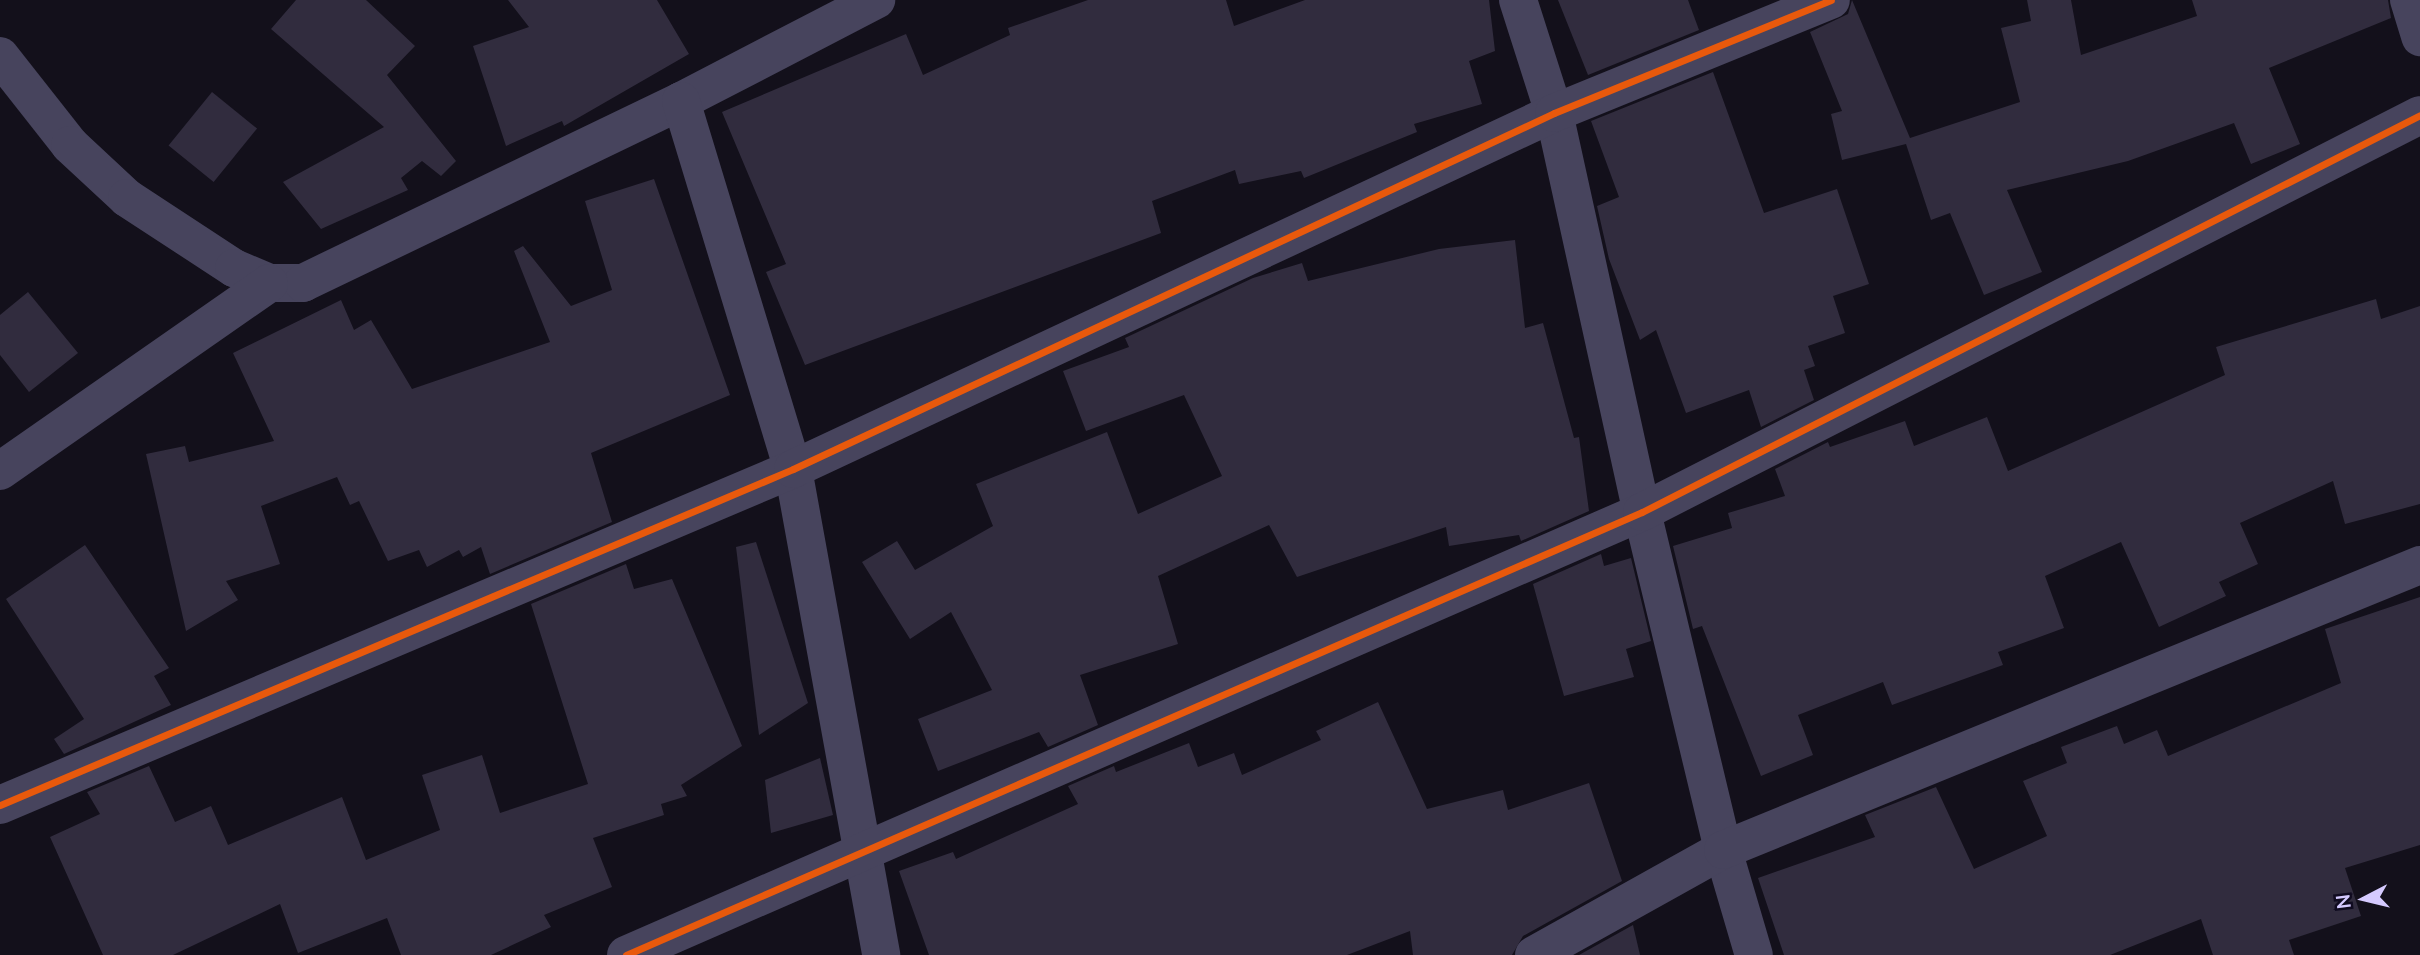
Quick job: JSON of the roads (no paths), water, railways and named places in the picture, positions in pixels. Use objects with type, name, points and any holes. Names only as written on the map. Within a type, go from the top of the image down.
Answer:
[{"type":"street","points":[[0,56],[70,145],[127,198],[234,268],[269,283],[303,283],[681,101],[876,0]]},
{"type":"street","points":[[1518,0],[1554,113],[1642,512],[1723,850],[1754,955]]},
{"type":"street","points":[[3,796],[793,469],[1554,113],[1831,0]]},
{"type":"street","points":[[2409,0],[2420,37]]},
{"type":"street","points":[[681,101],[793,469],[881,955]]},
{"type":"street","points":[[626,955],[1642,512],[2420,114]]},
{"type":"street","points":[[0,471],[269,283]]},
{"type":"street","points":[[1534,955],[1723,850],[2420,565]]}]
